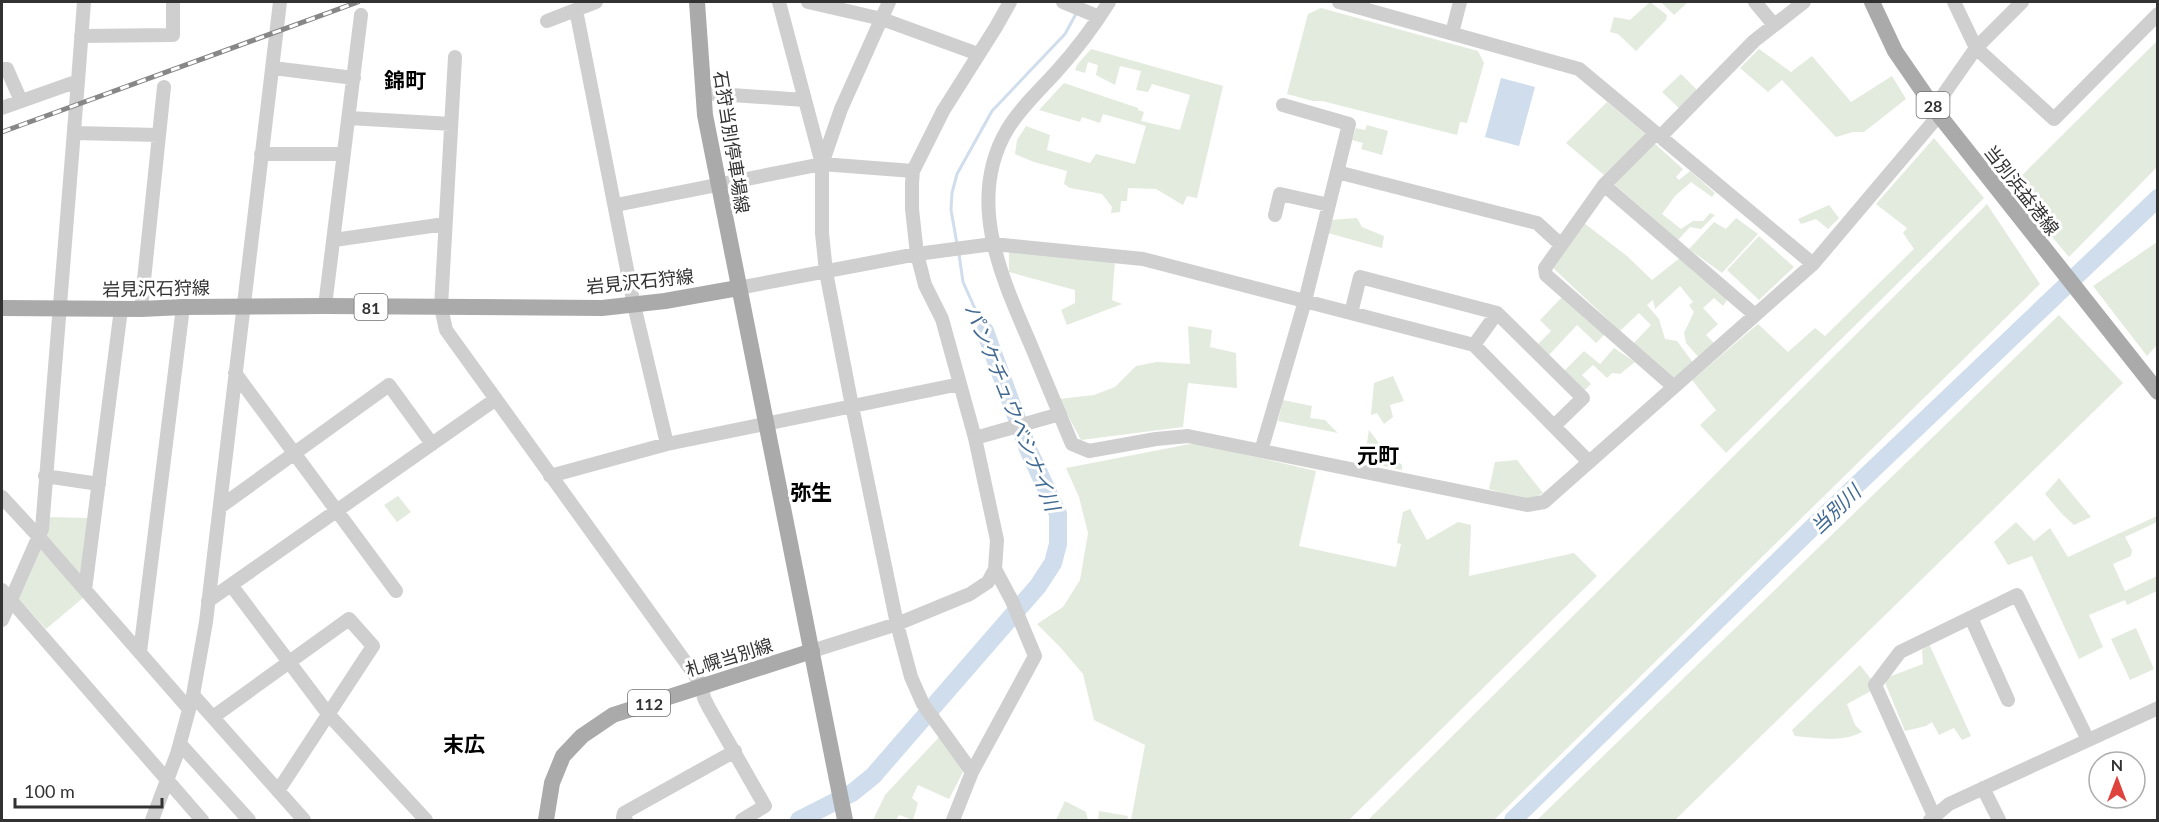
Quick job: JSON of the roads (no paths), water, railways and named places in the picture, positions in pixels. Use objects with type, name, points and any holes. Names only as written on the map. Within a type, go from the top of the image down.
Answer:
[{"type":"main road","name":"石狩当別停車場線","points":[[698,2],[703,93],[738,288]]},
{"type":"main road","name":"当別浜益港線","points":[[1872,2],[1895,51],[1937,111],[2157,392]]},
{"type":"main road","name":"岩見沢石狩線","points":[[2,308],[141,309],[325,306],[602,308],[738,288]]},
{"type":"main road","points":[[738,288],[845,820]]},
{"type":"main road","name":"札幌当別線","points":[[546,820],[552,783],[563,756],[582,736],[613,716],[702,685],[812,651]]},
{"type":"street","points":[[2,620],[6,595],[42,529],[84,2]]},
{"type":"street","points":[[81,36],[173,35],[172,2]]},
{"type":"street","points":[[152,820],[180,744],[193,695],[208,601],[280,2]]},
{"type":"street","points":[[547,21],[596,2]]},
{"type":"street","points":[[779,2],[822,164],[822,233],[826,272],[897,624],[911,677],[923,704],[972,772]]},
{"type":"street","points":[[808,2],[882,19],[978,54]]},
{"type":"street","points":[[822,164],[841,109],[889,2]]},
{"type":"street","points":[[812,651],[897,624],[980,589],[988,582],[995,569],[997,540],[975,438],[942,320],[925,285],[917,254],[912,209],[913,171],[943,111],[1010,2]]},
{"type":"street","points":[[1065,2],[1093,14]]},
{"type":"street","points":[[1109,2],[1093,14],[1067,60],[1016,117],[1001,142],[993,162],[989,183],[990,224],[1002,278],[1072,444],[1089,451],[1156,439],[1188,436],[1527,505],[1544,502],[1813,264],[1937,111],[1976,48],[2021,2]]},
{"type":"street","points":[[1339,2],[1579,69],[1813,264]]},
{"type":"street","points":[[1452,33],[1460,2]]},
{"type":"street","points":[[1755,2],[1774,25]]},
{"type":"street","points":[[1674,387],[1546,275],[1545,268],[1604,185],[1754,41],[1804,2]]},
{"type":"street","points":[[1954,2],[1976,48],[2054,119],[2157,14]]},
{"type":"street","points":[[576,10],[634,305],[667,444]]},
{"type":"street","points":[[325,306],[361,15]]},
{"type":"street","points":[[455,57],[441,307],[446,330],[702,685],[704,699],[765,806],[742,820]]},
{"type":"street","points":[[273,68],[354,78]]},
{"type":"street","points":[[2,69],[7,69],[21,101]]},
{"type":"street","points":[[2,108],[78,81]]},
{"type":"street","points":[[141,309],[164,87]]},
{"type":"street","points":[[703,93],[805,100]]},
{"type":"street","points":[[1261,451],[1305,301],[1349,124],[1283,105]]},
{"type":"street","points":[[349,118],[451,124]]},
{"type":"street","points":[[74,133],[159,135]]},
{"type":"street","points":[[261,154],[344,154]]},
{"type":"street","points":[[616,205],[822,164],[913,171]]},
{"type":"street","points":[[1337,172],[1537,224],[1560,244]]},
{"type":"street","points":[[1604,185],[1755,315]]},
{"type":"street","points":[[1275,214],[1280,194],[1329,205]]},
{"type":"street","points":[[334,240],[445,224]]},
{"type":"street","points":[[738,288],[917,254],[993,244],[1143,259],[1474,345],[1589,462]]},
{"type":"street","points":[[1351,313],[1360,277],[1497,313],[1583,398],[1554,426]]},
{"type":"street","points":[[140,652],[183,307]]},
{"type":"street","points":[[85,590],[121,309]]},
{"type":"street","points":[[1474,345],[1497,313]]},
{"type":"street","points":[[235,373],[396,591]]},
{"type":"street","points":[[550,476],[667,444],[960,384]]},
{"type":"street","points":[[220,507],[389,385],[432,444]]},
{"type":"street","points":[[208,601],[496,399]]},
{"type":"street","points":[[975,438],[1060,414]]},
{"type":"street","points":[[45,476],[99,484]]},
{"type":"street","points":[[2,497],[189,709]]},
{"type":"street","points":[[953,820],[972,772],[1035,656],[1022,630],[1012,601],[995,569]]},
{"type":"street","points":[[231,585],[329,715],[426,820]]},
{"type":"street","points":[[6,595],[202,820]]},
{"type":"street","points":[[2088,740],[2017,595],[1900,652],[1875,685],[1932,818],[1949,804],[1983,788],[2088,740],[2157,708]]},
{"type":"street","points":[[1971,618],[2008,700]]},
{"type":"street","points":[[213,717],[349,619],[373,646],[278,791]]},
{"type":"street","points":[[193,695],[304,820]]},
{"type":"street","points":[[180,744],[249,820]]},
{"type":"street","points":[[626,820],[623,817],[624,813],[735,752]]},
{"type":"street","points":[[1983,788],[1999,820]]},
{"type":"water","points":[[1501,78],[1535,87],[1519,146],[1485,137]]},
{"type":"waterway","name":"パンケチュウベシナイ川","points":[[957,244],[951,210],[952,193],[957,174],[992,111],[1065,34],[1077,12]]},
{"type":"waterway","name":"当別川","points":[[1513,820],[1822,518],[2158,198]]},
{"type":"waterway","name":"パンケチュウベシナイ川","points":[[959,254],[963,282],[985,331]]},
{"type":"waterway","name":"パンケチュウベシナイ川","points":[[799,820],[852,793],[873,776],[1038,586],[1053,563],[1058,544],[1058,514],[1028,449],[985,331]]},
{"type":"railway","points":[[2,132],[358,2]]},
{"type":"district","name":"錦町","points":[[405,79]]},
{"type":"district","name":"元町","points":[[1378,454]]},
{"type":"district","name":"弥生","points":[[811,491]]},
{"type":"district","name":"末広","points":[[464,743]]}]
